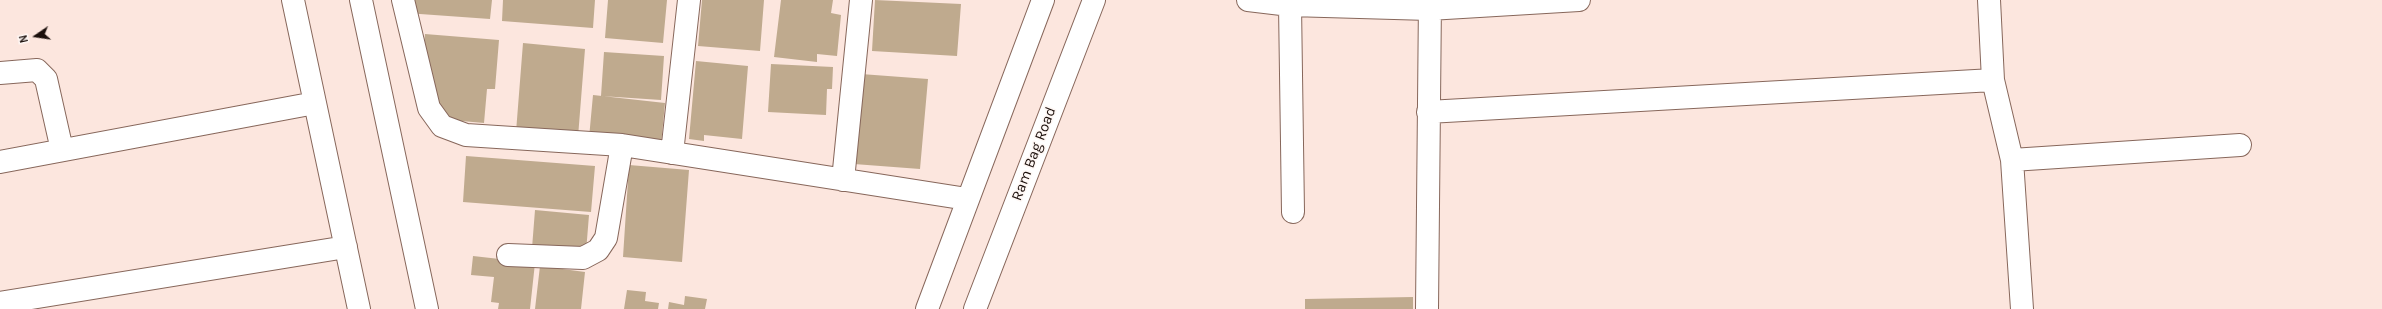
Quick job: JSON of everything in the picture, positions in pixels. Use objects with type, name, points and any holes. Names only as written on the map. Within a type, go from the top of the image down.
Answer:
[{"type":"street","points":[[293,0],[359,309]]},
{"type":"street","points":[[361,0],[427,309]]},
{"type":"street","points":[[403,0],[429,108],[442,126],[466,135],[622,145],[967,199]]},
{"type":"street","points":[[672,153],[689,0]]},
{"type":"street","points":[[843,180],[861,0]]},
{"type":"street","points":[[927,309],[967,199],[1044,0]]},
{"type":"street","name":"Ram Bag Road","points":[[975,309],[1094,0]]},
{"type":"street","points":[[1248,0],[1290,5],[1429,5],[1579,0]]},
{"type":"street","points":[[1989,0],[1993,80],[2012,160],[2022,309]]},
{"type":"street","points":[[1290,5],[1293,212]]},
{"type":"street","points":[[1427,309],[1429,5]]},
{"type":"street","points":[[0,73],[37,70],[46,79],[62,150]]},
{"type":"street","points":[[1428,112],[1993,80]]},
{"type":"street","points":[[0,162],[315,103]]},
{"type":"street","points":[[508,255],[583,258],[598,250],[606,238],[622,145]]},
{"type":"street","points":[[2012,160],[2240,145]]},
{"type":"street","points":[[0,303],[346,247]]},
{"type":"building","points":[[407,0],[492,0],[490,19],[406,13]]},
{"type":"building","points":[[503,0],[595,0],[593,28],[502,21]]},
{"type":"building","points":[[608,0],[667,0],[663,43],[605,38]]},
{"type":"building","points":[[702,0],[764,0],[760,51],[698,46]]},
{"type":"building","points":[[781,0],[833,0],[831,13],[841,15],[837,56],[817,54],[817,62],[774,57]]},
{"type":"building","points":[[875,0],[961,4],[957,56],[872,51]]},
{"type":"building","points":[[425,34],[499,40],[495,89],[487,89],[484,123],[428,118],[421,82]]},
{"type":"building","points":[[523,43],[585,49],[578,137],[516,132]]},
{"type":"building","points":[[604,52],[664,56],[661,100],[601,96]]},
{"type":"building","points":[[696,61],[748,66],[742,139],[704,135],[704,141],[689,139]]},
{"type":"building","points":[[771,64],[833,67],[832,89],[827,89],[826,115],[768,112]]},
{"type":"building","points":[[861,74],[928,79],[920,169],[854,164]]},
{"type":"building","points":[[593,95],[665,103],[661,145],[589,138]]},
{"type":"building","points":[[466,156],[595,166],[591,212],[463,202]]},
{"type":"building","points":[[629,165],[689,170],[682,262],[623,257]]},
{"type":"building","points":[[535,210],[589,215],[586,252],[532,248]]},
{"type":"building","points":[[473,256],[535,263],[530,309],[498,309],[499,303],[491,302],[494,277],[471,275]]},
{"type":"building","points":[[540,266],[585,272],[581,309],[535,309]]},
{"type":"building","points":[[627,290],[646,292],[645,301],[659,303],[658,309],[624,309]]},
{"type":"building","points":[[685,296],[707,299],[705,309],[668,309],[669,302],[684,305]]},
{"type":"building","points":[[1413,297],[1413,309],[1305,309],[1305,299]]}]
